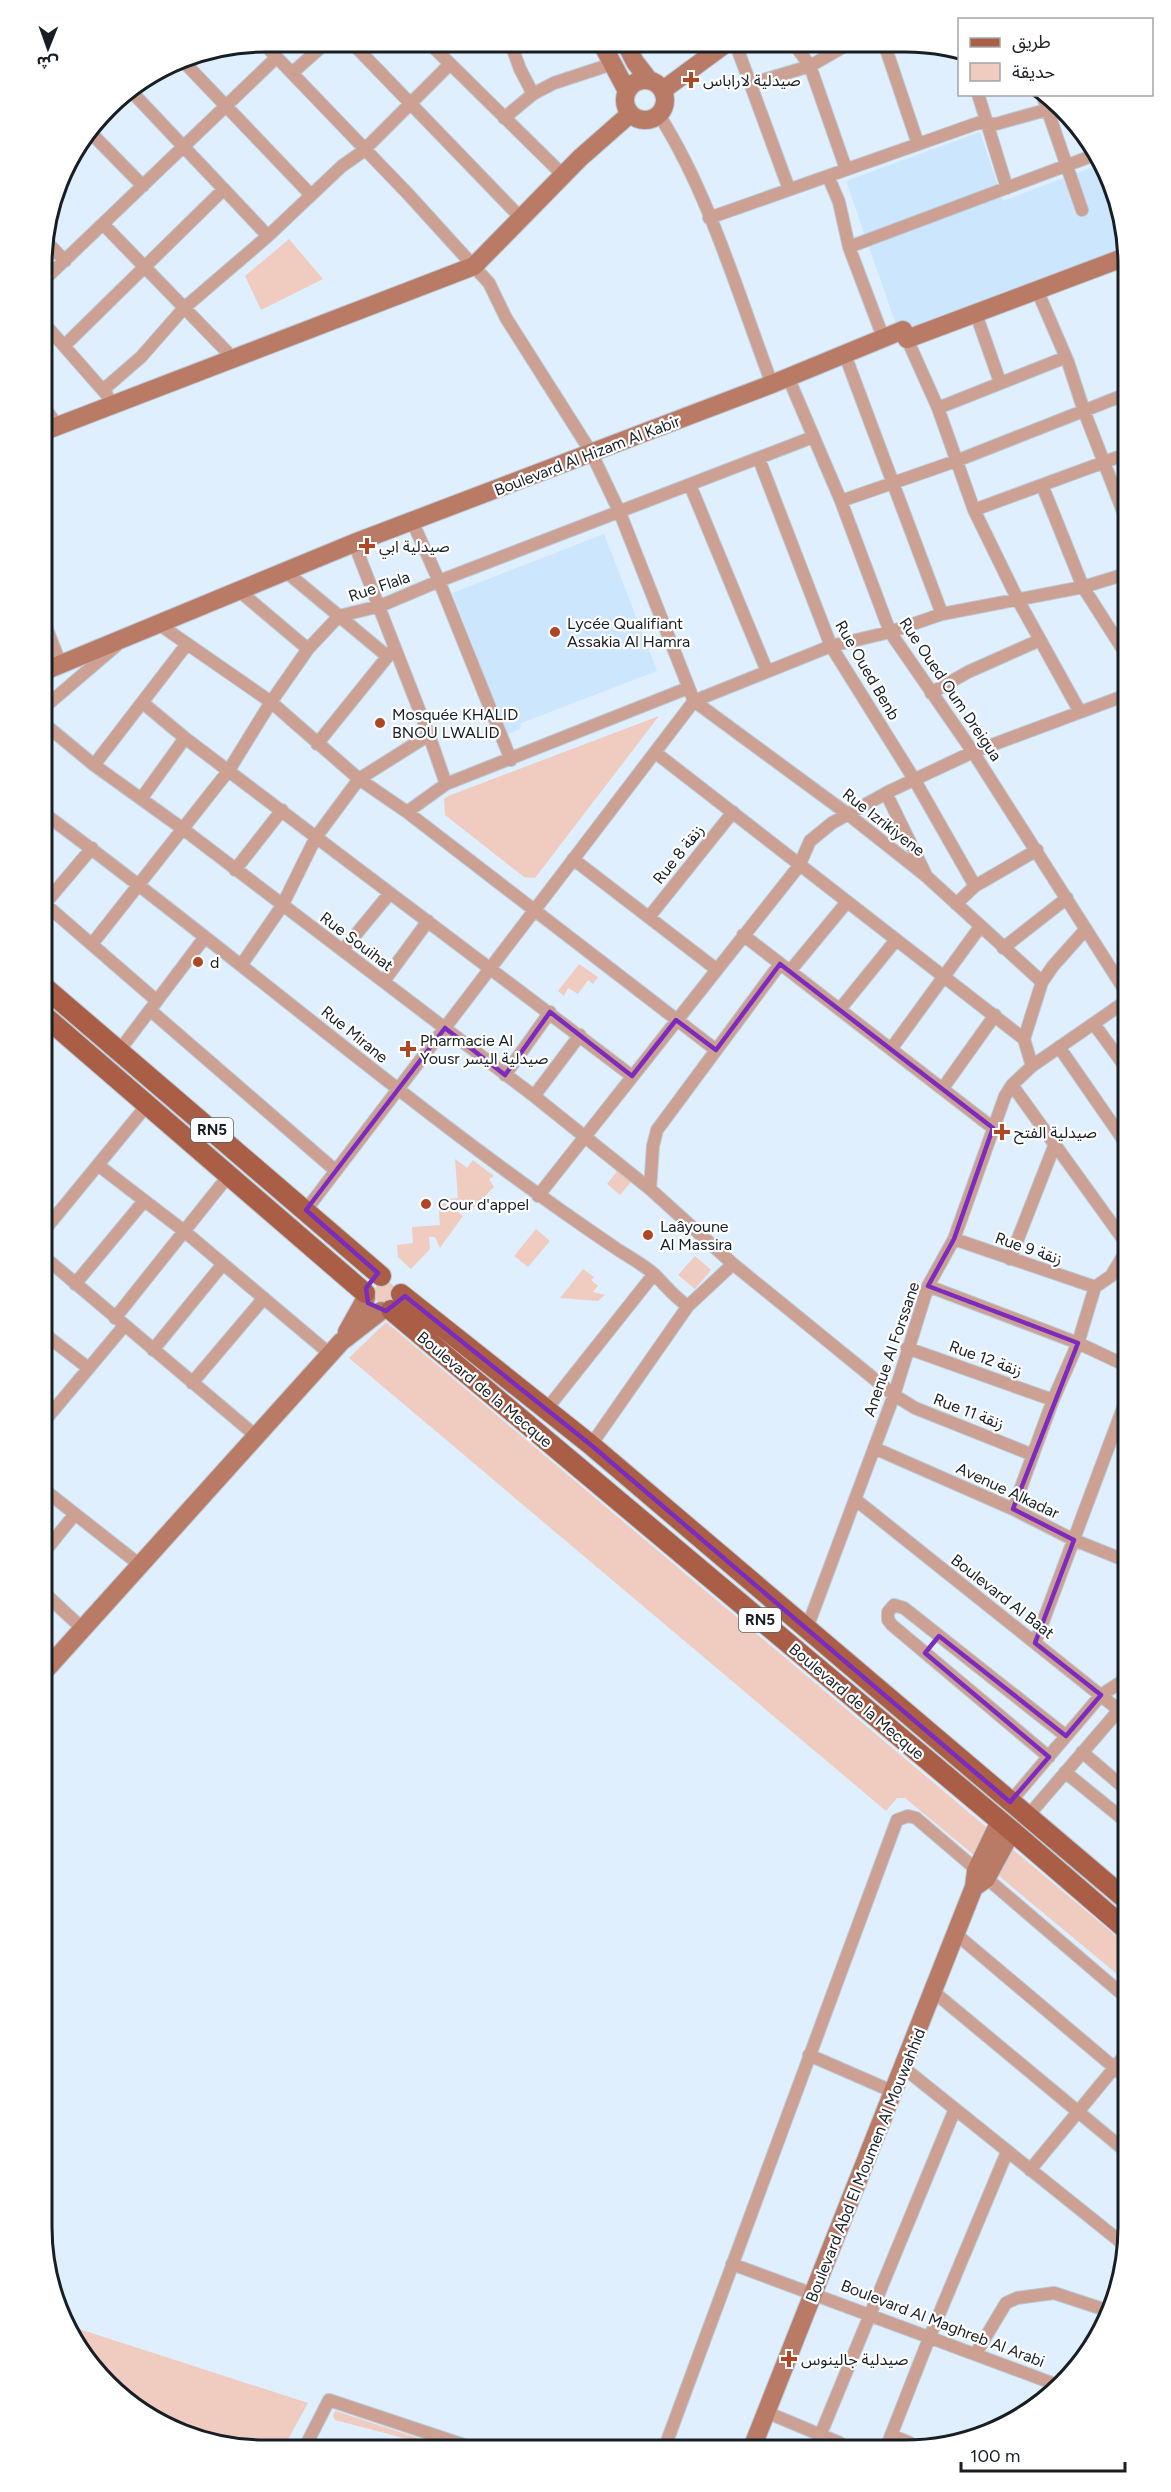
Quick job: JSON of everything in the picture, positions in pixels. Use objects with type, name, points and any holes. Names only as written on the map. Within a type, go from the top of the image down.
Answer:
[{"type":"main road","name":"RN5","points":[[52,994],[381,1276],[395,1280],[381,1301]]},
{"type":"main road","name":"Boulevard de la Mecque","points":[[52,1023],[229,1175],[1118,1923]]},
{"type":"main road","points":[[381,1276],[372,1280],[381,1301]]},
{"type":"main road","name":"Boulevard de la Mecque","points":[[381,1301],[546,1410],[591,1445],[1118,1893]]},
{"type":"street","points":[[606,52],[627,91]]},
{"type":"street","points":[[630,52],[635,62],[656,85],[665,105],[659,115],[648,120],[635,118],[630,114],[625,103],[627,91],[636,82],[656,85],[712,52]]},
{"type":"street","points":[[739,52],[789,189]]},
{"type":"street","points":[[800,52],[810,66],[846,169]]},
{"type":"street","points":[[750,84],[810,66],[834,52]]},
{"type":"street","points":[[887,52],[918,144]]},
{"type":"street","points":[[273,53],[489,283],[506,318],[591,452],[620,513],[694,701]]},
{"type":"street","points":[[292,73],[315,53]]},
{"type":"street","points":[[362,53],[521,218]]},
{"type":"street","points":[[438,53],[563,175]]},
{"type":"street","points":[[515,53],[520,69],[533,94]]},
{"type":"street","points":[[52,273],[277,57]]},
{"type":"street","points":[[504,118],[533,94],[554,83],[612,64]]},
{"type":"street","points":[[109,397],[184,308],[268,236],[363,149],[449,65]]},
{"type":"street","points":[[189,67],[311,195]]},
{"type":"street","points":[[979,96],[1007,188]]},
{"type":"street","points":[[136,97],[268,236]]},
{"type":"street","points":[[1045,104],[1065,166],[1083,210]]},
{"type":"street","points":[[709,218],[978,123],[996,124],[1050,109]]},
{"type":"street","points":[[52,428],[109,397],[233,358],[474,266],[563,175],[630,114]]},
{"type":"street","name":"Rue Oued Oum Dreigua","points":[[659,115],[674,139],[780,380],[813,437],[890,632],[973,752],[1118,980]]},
{"type":"street","points":[[96,138],[143,186]]},
{"type":"street","points":[[849,248],[1089,156]]},
{"type":"street","points":[[828,176],[839,202],[849,248],[883,337]]},
{"type":"street","points":[[65,345],[224,189]]},
{"type":"street","points":[[103,224],[233,358]]},
{"type":"street","points":[[53,249],[65,261]]},
{"type":"street","name":"Boulevard Al Hizam Al Kabir","points":[[52,668],[354,543],[845,355],[883,337],[903,330],[908,339],[1118,260]]},
{"type":"street","points":[[1037,290],[1064,358],[1068,362],[1083,411],[1118,498]]},
{"type":"street","points":[[976,314],[1000,382]]},
{"type":"street","points":[[52,331],[109,397]]},
{"type":"street","points":[[908,339],[938,408],[974,510],[1018,600],[1080,712]]},
{"type":"street","points":[[845,355],[942,614]]},
{"type":"street","points":[[938,408],[1064,358]]},
{"type":"street","points":[[840,501],[956,461],[1118,397]]},
{"type":"street","name":"Rue Flala","points":[[92,944],[230,770],[271,702],[308,649],[339,616],[380,606],[813,437]]},
{"type":"street","points":[[974,510],[1118,457]]},
{"type":"street","name":"Rue Oued Benb","points":[[759,459],[831,646],[914,779],[975,885]]},
{"type":"street","points":[[690,485],[767,671]]},
{"type":"street","points":[[1042,485],[1083,587],[1118,642]]},
{"type":"street","points":[[412,521],[440,581],[511,760]]},
{"type":"street","points":[[354,543],[380,606],[392,652],[429,735],[446,784]]},
{"type":"street","points":[[285,571],[339,616],[392,652]]},
{"type":"street","points":[[306,1210],[694,701],[831,646],[890,632],[942,614],[1083,587],[1118,576]]},
{"type":"street","points":[[238,590],[308,649]]},
{"type":"street","points":[[160,625],[271,702],[359,779],[407,812],[716,1050]]},
{"type":"street","points":[[52,701],[122,640]]},
{"type":"street","points":[[932,693],[974,669],[1040,640]]},
{"type":"street","points":[[52,642],[61,665]]},
{"type":"street","points":[[94,765],[187,644]]},
{"type":"street","points":[[317,744],[392,652]]},
{"type":"street","points":[[407,812],[446,784],[688,688]]},
{"type":"street","points":[[538,1196],[799,866],[810,842],[832,823],[886,793],[973,752],[1118,698]]},
{"type":"street","name":"Rue Izrikiyene","points":[[694,701],[849,815],[926,876],[1042,982]]},
{"type":"street","points":[[143,703],[185,738],[632,1076]]},
{"type":"street","name":"Rue Souihat","points":[[52,730],[94,765],[183,829],[534,1096],[650,1189],[733,1264]]},
{"type":"street","points":[[242,964],[282,906],[316,837],[359,779],[429,735]]},
{"type":"street","points":[[141,799],[185,738]]},
{"type":"street","points":[[656,753],[1024,1039],[1032,1066]]},
{"type":"street","points":[[886,793],[926,876]]},
{"type":"street","points":[[235,870],[282,810]]},
{"type":"street","name":"Rue 8 زنقة","points":[[648,917],[733,812]]},
{"type":"street","name":"Rue Mirane","points":[[52,819],[139,884],[398,1089],[538,1196],[654,1274],[688,1306]]},
{"type":"street","points":[[52,896],[92,848]]},
{"type":"street","points":[[956,904],[975,885],[1037,850]]},
{"type":"street","points":[[573,859],[716,969]]},
{"type":"street","points":[[343,950],[390,893]]},
{"type":"street","points":[[1003,948],[1067,898]]},
{"type":"street","points":[[650,1189],[652,1156],[657,1130],[716,1050],[785,967],[847,902]]},
{"type":"street","points":[[52,912],[92,944],[154,1006],[336,1171]]},
{"type":"street","points":[[384,981],[428,921]]},
{"type":"street","points":[[891,1049],[980,927]]},
{"type":"street","points":[[1024,1039],[1042,982],[1086,929]]},
{"type":"street","points":[[743,934],[993,1128]]},
{"type":"street","points":[[119,1051],[205,937]]},
{"type":"street","points":[[840,1009],[896,940]]},
{"type":"street","points":[[1118,1006],[1032,1066],[1012,1084],[1118,1231]]},
{"type":"street","points":[[505,1075],[550,1012]]},
{"type":"street","points":[[943,1088],[995,1015]]},
{"type":"street","points":[[1094,1024],[1118,1057]]},
{"type":"street","points":[[534,1096],[580,1035]]},
{"type":"street","points":[[1059,1047],[1118,1132]]},
{"type":"street","name":"Anenue Al Forssane","points":[[807,1628],[894,1395],[928,1286],[954,1239],[993,1128],[1012,1084]]},
{"type":"street","points":[[52,1221],[147,1105]]},
{"type":"street","points":[[1010,1259],[1055,1144]]},
{"type":"street","points":[[98,1165],[184,1231],[264,1298],[336,1348]]},
{"type":"street","points":[[52,1411],[87,1367],[184,1231],[229,1175]]},
{"type":"street","points":[[75,1284],[144,1201]]},
{"type":"street","name":"Rue 9 زنقة","points":[[954,1239],[1095,1287]]},
{"type":"street","points":[[153,1350],[223,1263]]},
{"type":"street","points":[[52,1264],[256,1436]]},
{"type":"street","points":[[591,1445],[688,1306],[733,1264]]},
{"type":"street","name":"Rue 11 زنقة","points":[[733,1264],[894,1395],[915,1408],[1033,1455]]},
{"type":"street","points":[[1013,1509],[1053,1400],[1078,1342],[1095,1287],[1111,1276],[1118,1264]]},
{"type":"street","points":[[546,1410],[654,1274]]},
{"type":"street","points":[[928,1286],[1078,1342],[1118,1362]]},
{"type":"street","points":[[192,1383],[264,1298]]},
{"type":"street","points":[[52,1663],[381,1301]]},
{"type":"street","points":[[52,1340],[87,1367]]},
{"type":"street","name":"Rue 12 زنقة","points":[[908,1348],[1053,1400]]},
{"type":"street","points":[[1035,1643],[1118,1422]]},
{"type":"street","name":"Avenue Alkadar","points":[[874,1448],[1013,1509],[1074,1540],[1118,1555]]},
{"type":"street","points":[[52,1496],[140,1565]]},
{"type":"street","name":"Boulevard Al Baat","points":[[856,1500],[1118,1709]]},
{"type":"street","points":[[52,1542],[74,1515]]},
{"type":"street","points":[[52,1600],[82,1629]]},
{"type":"street","points":[[1048,1757],[892,1625],[888,1620],[888,1612],[894,1605],[904,1608],[1066,1736]]},
{"type":"street","points":[[1010,1803],[1101,1695],[1118,1684]]},
{"type":"street","points":[[1027,1817],[1082,1752],[1118,1719]]},
{"type":"street","points":[[1082,1752],[1118,1783]]},
{"type":"street","points":[[1065,1772],[1118,1815]]},
{"type":"street","points":[[668,2439],[897,1820],[908,1816],[916,1818],[979,1879],[1118,1991]]},
{"type":"street","name":"Boulevard Abd El Moumen Al Mouwahhid","points":[[756,2439],[956,1934],[979,1879],[1006,1826]]},
{"type":"street","points":[[956,1934],[1118,2071]]},
{"type":"street","points":[[934,1992],[1118,2146]]},
{"type":"street","points":[[809,2055],[894,2092]]},
{"type":"street","points":[[1030,2170],[1118,2063]]},
{"type":"street","points":[[904,2068],[1118,2240]]},
{"type":"street","points":[[766,2412],[819,2439],[955,2109]]},
{"type":"street","points":[[890,2439],[1007,2151]]},
{"type":"street","name":"Boulevard Al Maghreb Al Arabi","points":[[732,2264],[814,2292],[1051,2382]]},
{"type":"street","points":[[976,2353],[1006,2303],[1017,2298],[1054,2293],[1102,2309]]},
{"type":"street","points":[[309,2439],[329,2400],[446,2439]]},
{"type":"highlighted area","points":[[780,964],[993,1128],[954,1239],[928,1286],[1078,1343],[1013,1509],[1074,1540],[1035,1643],[1101,1695],[1066,1736],[939,1636],[925,1653],[1049,1757],[1010,1802],[591,1445],[405,1296],[386,1311],[368,1303],[366,1288],[378,1273],[306,1210],[445,1028],[505,1075],[550,1012],[632,1076],[676,1020],[716,1050]]},
{"type":"shaded area","points":[[980,132],[1003,201],[1094,167],[1111,211],[1117,238],[1118,256],[900,336],[846,181]]},
{"type":"shaded area","name":"Lycée Qualifiant Assakia Al Hamra","points":[[604,534],[657,671],[521,723],[520,729],[508,734],[452,593]]},
{"type":"green space","points":[[289,239],[323,279],[261,310],[245,276]]},
{"type":"green space","points":[[659,716],[535,878],[524,877],[445,815],[444,799],[448,796]]},
{"type":"green space","points":[[579,964],[598,977],[593,984],[588,980],[578,994],[568,988],[564,996],[558,991]]},
{"type":"green space","points":[[455,1159],[467,1168],[473,1160],[494,1176],[489,1179],[494,1187],[474,1207],[453,1209],[463,1216],[440,1248],[435,1237],[429,1237],[430,1249],[411,1269],[398,1257],[397,1245],[413,1243],[412,1227],[440,1225],[438,1200],[458,1198]]},
{"type":"green space","points":[[617,1171],[631,1182],[620,1195],[607,1184]]},
{"type":"green space","points":[[536,1229],[550,1241],[528,1267],[514,1256]]},
{"type":"green space","points":[[695,1256],[711,1270],[695,1289],[678,1275]]},
{"type":"green space","points":[[583,1269],[594,1277],[591,1280],[598,1286],[593,1292],[605,1295],[598,1301],[560,1298]]},
{"type":"green space","points":[[385,1282],[393,1285],[396,1293],[393,1301],[385,1304],[377,1301],[374,1293],[377,1285]]},
{"type":"green space","points":[[386,1322],[1118,1938],[1118,1975],[905,1798],[897,1798],[886,1811],[349,1358]]},
{"type":"green space","points":[[79,2329],[308,2403],[288,2439],[238,2438],[197,2428],[171,2418],[147,2404],[125,2387],[105,2367]]},
{"type":"green space","points":[[335,2411],[421,2439],[407,2439],[335,2420],[333,2416]]},
{"type":"place","name":"صيدلية لاراباس","points":[[691,80]]},
{"type":"place","name":"صيدلية ابي","points":[[367,546]]},
{"type":"place","name":"Lycée Qualifiant Assakia Al Hamra","points":[[555,632]]},
{"type":"place","name":"Mosquée KHALID BNOU LWALID","points":[[380,723]]},
{"type":"place","name":"d","points":[[198,962]]},
{"type":"place","name":"Pharmacie Al Yousr صيدلية اليسر","points":[[408,1049]]},
{"type":"place","name":"صيدلية الفتح","points":[[1002,1132]]},
{"type":"place","name":"Cour d'appel","points":[[426,1204]]},
{"type":"place","name":"Laâyoune Al Massira","points":[[648,1235]]},
{"type":"place","name":"صيدلية جالينوس","points":[[789,2359]]}]
